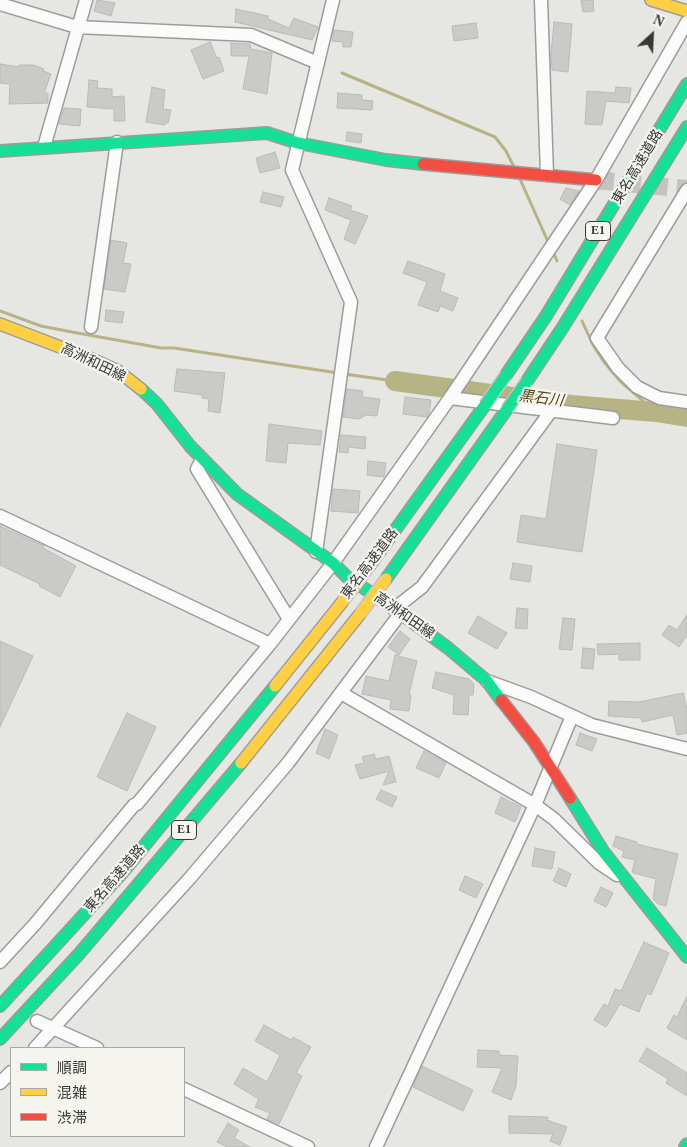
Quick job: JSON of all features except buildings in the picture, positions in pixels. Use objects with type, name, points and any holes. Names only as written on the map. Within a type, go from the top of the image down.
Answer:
[{"type":"main road","points":[[651,0],[687,11]]},
{"type":"main road","name":"東名高速道路","points":[[0,1006],[129,865],[222,753],[370,565],[485,405],[551,308],[687,84]]},
{"type":"main road","name":"東名高速道路","points":[[0,1039],[79,954],[207,804],[360,614],[527,381],[568,319],[687,127]]},
{"type":"main road","points":[[0,151],[267,133],[298,143],[386,160],[596,180]]},
{"type":"main road","name":"高洲和田線","points":[[0,324],[70,350],[118,372],[138,386],[157,404],[202,459],[237,494],[333,563],[347,577],[448,648],[487,681],[534,742],[603,851],[687,957]]},
{"type":"street","points":[[44,147],[86,0]]},
{"type":"street","points":[[316,552],[351,302],[292,170],[333,0]]},
{"type":"street","points":[[541,0],[547,175]]},
{"type":"street","points":[[0,4],[78,27],[251,36],[318,63]]},
{"type":"street","points":[[0,962],[35,924],[134,805],[137,804],[270,644],[333,563],[451,397],[596,180],[687,22]]},
{"type":"street","points":[[91,327],[117,142]]},
{"type":"street","points":[[687,190],[597,338],[618,368],[637,387],[658,398],[687,402]]},
{"type":"street","points":[[451,397],[551,412],[613,418]]},
{"type":"street","points":[[36,1047],[202,864],[288,763],[341,693],[397,612],[422,587],[551,412]]},
{"type":"street","points":[[202,459],[197,469],[289,619]]},
{"type":"street","points":[[0,516],[270,644]]},
{"type":"street","points":[[487,681],[531,697],[592,725],[687,749]]},
{"type":"street","points":[[341,693],[535,805],[554,819],[599,863],[625,880]]},
{"type":"street","points":[[376,1147],[535,805],[572,716]]},
{"type":"street","points":[[38,1021],[95,1047]]},
{"type":"street","points":[[0,1083],[10,1073]]},
{"type":"street","points":[[185,1089],[308,1147]]},
{"type":"waterway","points":[[342,73],[495,137],[506,151],[514,167]]},
{"type":"waterway","points":[[520,179],[549,244]]},
{"type":"waterway","points":[[553,252],[557,261]]},
{"type":"waterway","points":[[0,311],[41,326],[72,332],[161,348],[174,348],[338,373]]},
{"type":"waterway","points":[[582,321],[593,345],[604,362],[620,381],[656,412]]},
{"type":"waterway","points":[[344,374],[395,381]]},
{"type":"waterway","name":"黒石川","points":[[395,381],[571,405],[656,412],[687,417]]},
{"type":"tunnel","points":[[596,180],[687,189]]},
{"type":"traffic: fast","points":[[506,375],[546,316],[687,84]]},
{"type":"traffic: fast","points":[[527,381],[563,327],[687,127]]},
{"type":"traffic: fast","points":[[0,151],[267,133],[298,143],[386,160],[423,164]]},
{"type":"traffic: fast","points":[[485,405],[506,375]]},
{"type":"traffic: fast","points":[[507,409],[527,381]]},
{"type":"traffic: fast","points":[[141,389],[157,404],[190,446],[237,494],[333,563],[347,577],[448,648],[487,681],[501,700]]},
{"type":"traffic: fast","points":[[370,565],[485,405]]},
{"type":"traffic: fast","points":[[386,579],[507,409]]},
{"type":"traffic: fast","points":[[0,1006],[122,873],[275,686]]},
{"type":"traffic: fast","points":[[0,1039],[79,954],[241,763]]},
{"type":"traffic: fast","points":[[570,798],[603,851],[687,957]]},
{"type":"traffic: slow","points":[[651,0],[687,11]]},
{"type":"traffic: slow","points":[[0,324],[118,371],[141,389]]},
{"type":"traffic: slow","points":[[343,601],[370,565]]},
{"type":"traffic: slow","points":[[360,614],[386,579]]},
{"type":"traffic: slow","points":[[275,686],[343,601]]},
{"type":"traffic: slow","points":[[241,763],[360,614]]},
{"type":"traffic: jam","points":[[423,164],[596,180]]},
{"type":"traffic: jam","points":[[501,700],[534,742],[570,798]]}]
